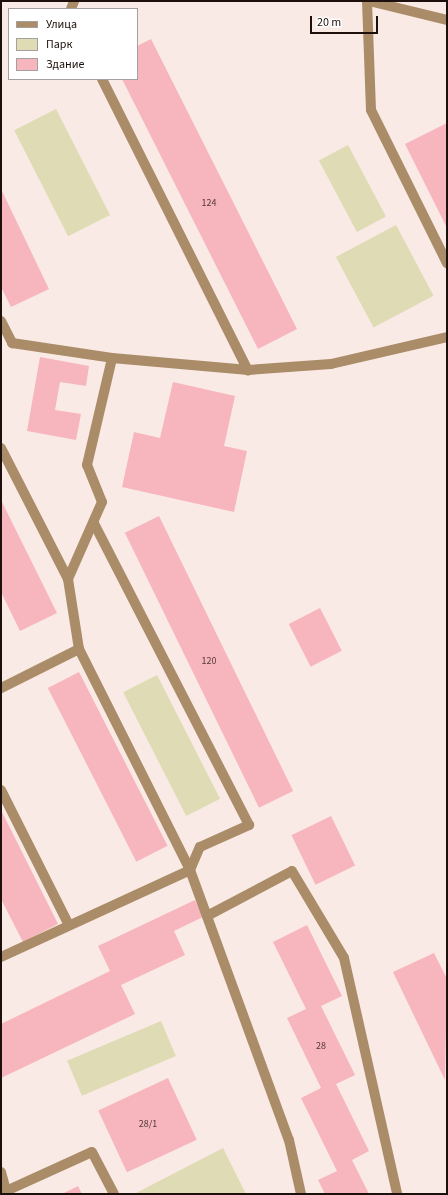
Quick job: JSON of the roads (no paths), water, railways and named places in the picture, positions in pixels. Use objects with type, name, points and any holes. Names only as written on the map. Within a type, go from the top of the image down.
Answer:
[{"type":"street","points":[[447,20],[368,1],[371,110],[447,263]]},
{"type":"street","points":[[103,80],[248,370]]},
{"type":"street","points":[[1,321],[12,343],[112,358],[248,370],[331,364],[447,337]]},
{"type":"street","points":[[68,579],[102,502],[87,465],[112,358]]},
{"type":"street","points":[[1,448],[68,579],[79,649],[190,870],[289,1140],[301,1194]]},
{"type":"street","points":[[1,957],[69,924],[190,870],[200,847],[249,825],[94,523]]},
{"type":"street","points":[[1,688],[79,649]]},
{"type":"street","points":[[1,790],[69,924]]},
{"type":"street","points":[[207,916],[292,872],[344,958],[397,1194]]},
{"type":"street","points":[[1,1172],[6,1192],[92,1152],[114,1194]]}]
